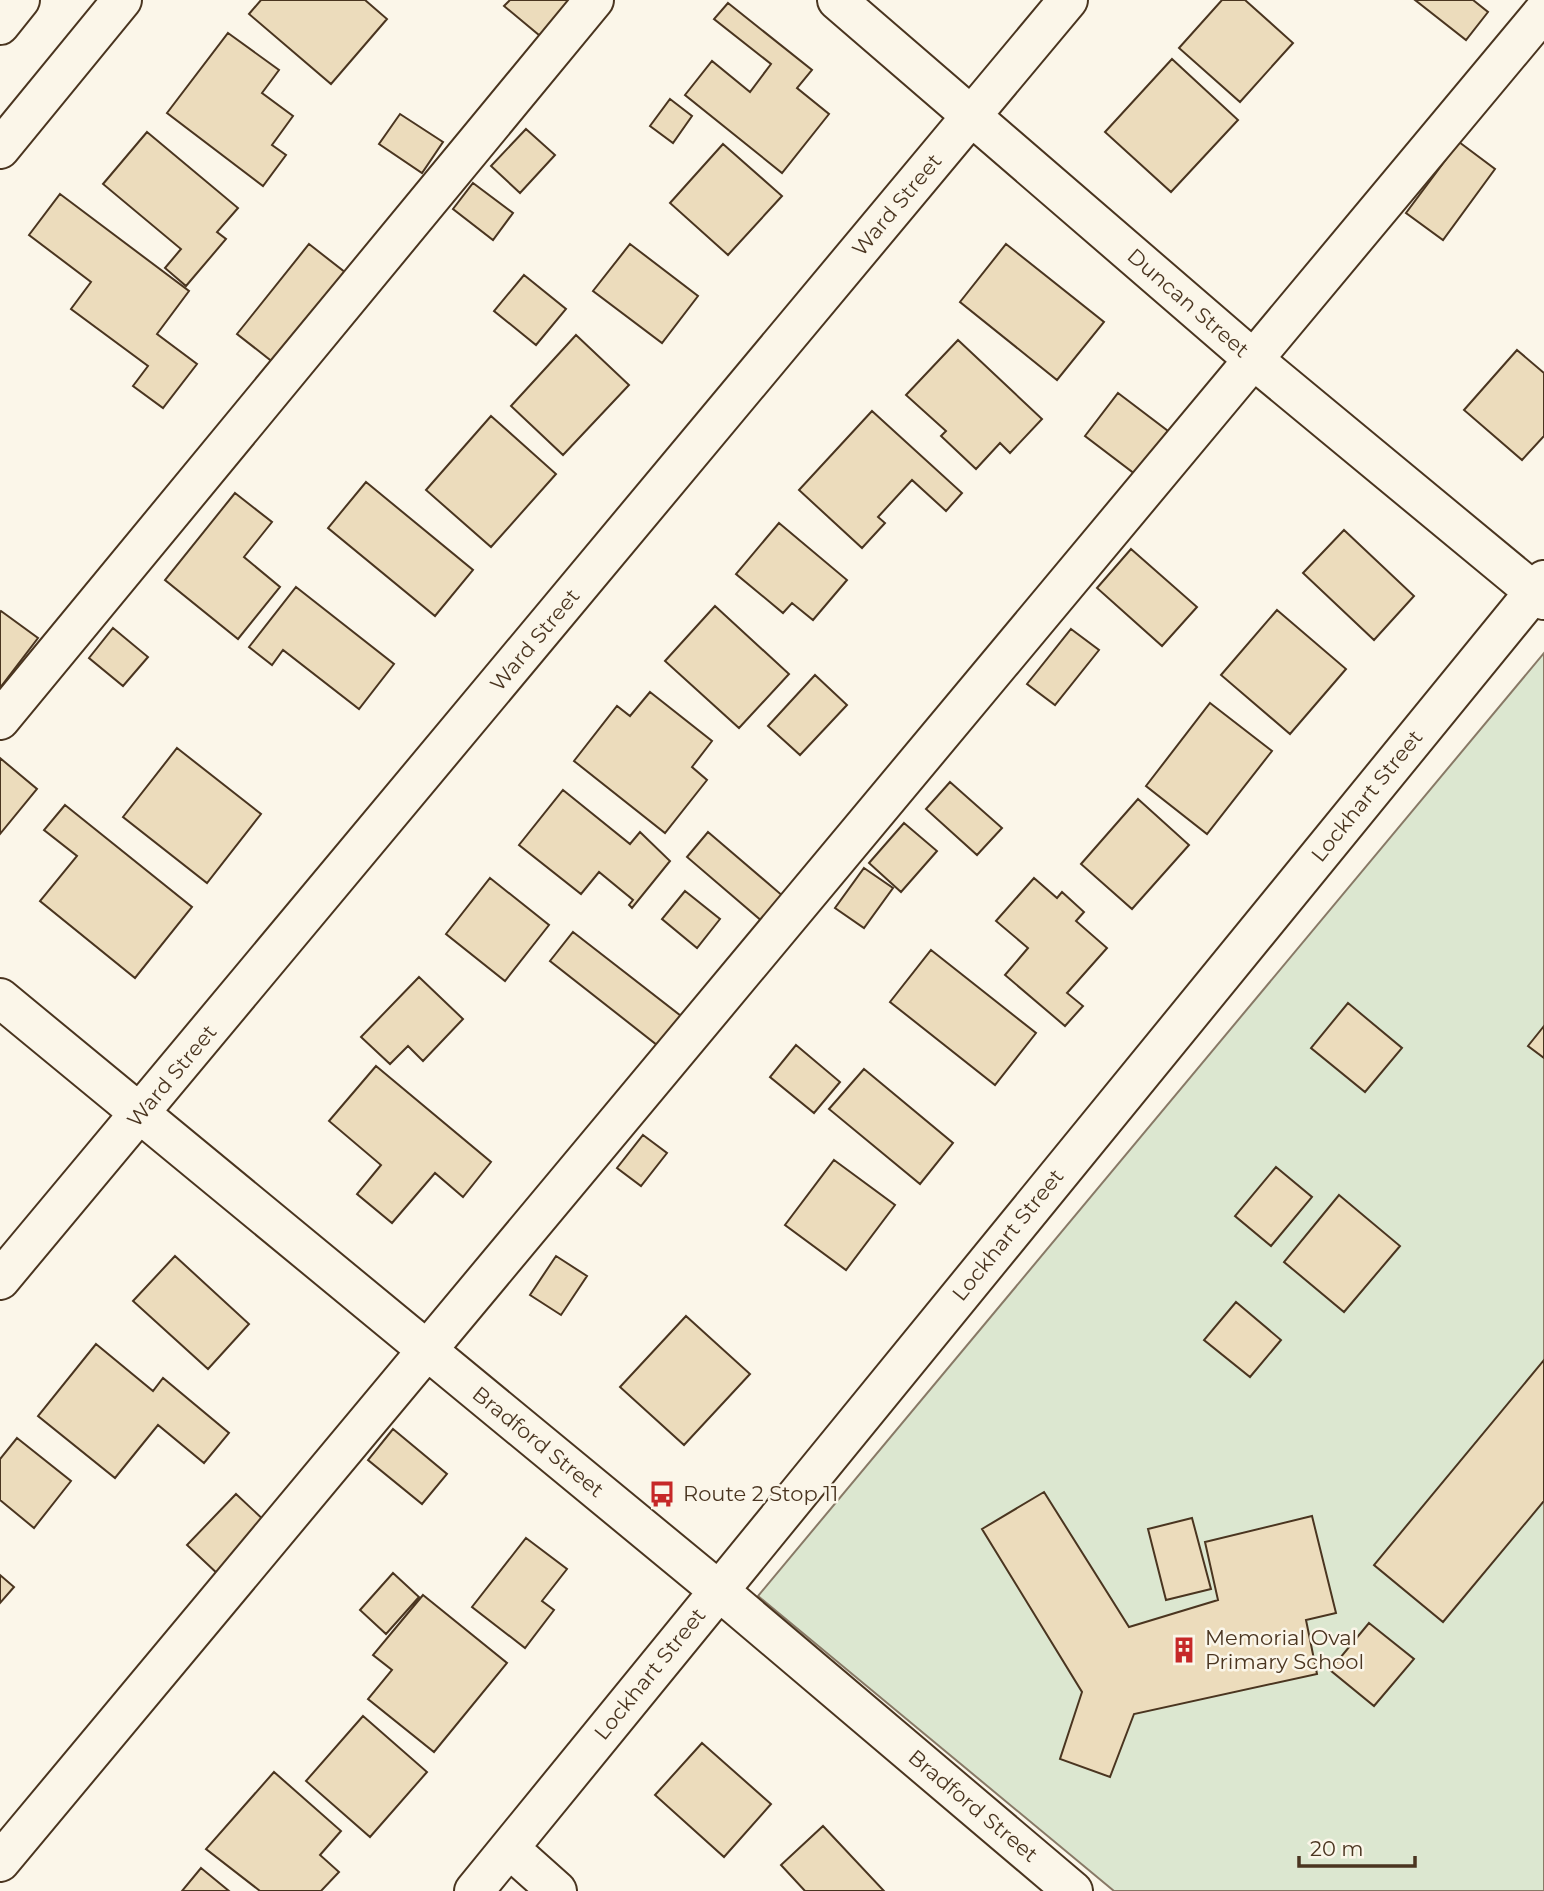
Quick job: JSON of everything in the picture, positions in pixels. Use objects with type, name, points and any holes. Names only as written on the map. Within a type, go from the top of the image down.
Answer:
[{"type":"main road","points":[[0,24],[20,0]]},
{"type":"main road","points":[[0,149],[122,0]]},
{"type":"main road","points":[[0,720],[594,0]]},
{"type":"main road","name":"Duncan Street","points":[[837,0],[1254,360],[1541,591]]},
{"type":"main road","name":"Ward Street","points":[[0,1280],[1068,0]]},
{"type":"main road","points":[[0,1861],[1544,10]]},
{"type":"main road","name":"Lockhart Street","points":[[474,1891],[718,1590],[1541,591]]},
{"type":"main road","name":"Bradford Street","points":[[0,998],[718,1590],[1073,1891]]},
{"type":"main road","points":[[510,1849],[557,1891]]},
{"type":"green space","points":[[1544,653],[1544,1891],[1114,1891],[758,1596]]},
{"type":"building","points":[[261,0],[365,0],[387,19],[331,84],[249,14]]},
{"type":"building","points":[[510,0],[566,0],[573,6],[545,40],[504,6]]},
{"type":"building","points":[[1222,0],[1245,0],[1293,43],[1240,102],[1179,48]]},
{"type":"building","points":[[1415,0],[1473,0],[1488,12],[1466,40]]},
{"type":"building","points":[[728,3],[812,70],[797,88],[829,114],[782,173],[685,95],[712,61],[750,92],[771,64],[714,19]]},
{"type":"building","points":[[228,33],[279,70],[262,93],[293,116],[272,145],[286,155],[263,186],[167,113]]},
{"type":"building","points":[[1172,59],[1238,120],[1171,192],[1105,132]]},
{"type":"building","points":[[670,99],[692,116],[673,143],[650,126]]},
{"type":"building","points":[[400,114],[443,142],[422,173],[379,144]]},
{"type":"building","points":[[526,129],[555,155],[520,193],[491,166]]},
{"type":"building","points":[[147,132],[238,208],[217,232],[226,239],[186,286],[165,268],[181,249],[103,184]]},
{"type":"building","points":[[1459,142],[1495,169],[1443,240],[1406,213]]},
{"type":"building","points":[[723,144],[782,196],[728,255],[670,203]]},
{"type":"building","points":[[473,183],[513,213],[493,240],[453,209]]},
{"type":"building","points":[[60,194],[189,291],[157,334],[197,364],[163,408],[133,386],[148,366],[71,309],[91,282],[29,235]]},
{"type":"building","points":[[309,244],[346,273],[274,363],[237,334]]},
{"type":"building","points":[[630,244],[698,296],[662,343],[593,291]]},
{"type":"building","points":[[1006,244],[1104,322],[1057,380],[960,302]]},
{"type":"building","points":[[524,275],[566,309],[536,345],[494,311]]},
{"type":"building","points":[[576,335],[629,385],[563,455],[511,406]]},
{"type":"building","points":[[958,340],[1042,419],[1010,453],[1000,443],[976,469],[941,436],[946,431],[906,395]]},
{"type":"building","points":[[1517,350],[1544,373],[1544,436],[1522,460],[1464,410]]},
{"type":"building","points":[[1118,393],[1168,431],[1135,474],[1085,436]]},
{"type":"building","points":[[872,411],[962,493],[946,511],[912,480],[878,517],[885,523],[862,548],[799,490]]},
{"type":"building","points":[[491,416],[556,474],[491,547],[426,490]]},
{"type":"building","points":[[366,482],[473,570],[435,616],[328,528]]},
{"type":"building","points":[[235,493],[272,522],[244,557],[280,587],[238,639],[165,580]]},
{"type":"building","points":[[779,523],[847,580],[813,620],[792,603],[783,613],[736,574]]},
{"type":"building","points":[[1344,530],[1414,596],[1374,640],[1303,573]]},
{"type":"building","points":[[1131,549],[1197,607],[1162,646],[1097,588]]},
{"type":"building","points":[[296,587],[394,664],[359,709],[283,650],[272,665],[249,647]]},
{"type":"building","points":[[715,606],[789,674],[739,728],[665,661]]},
{"type":"building","points":[[1277,610],[1346,669],[1290,734],[1221,675]]},
{"type":"building","points":[[0,612],[38,638],[0,688]]},
{"type":"building","points":[[113,628],[148,657],[123,686],[89,658]]},
{"type":"building","points":[[1071,629],[1099,650],[1055,705],[1027,684]]},
{"type":"building","points":[[815,675],[847,705],[800,755],[768,726]]},
{"type":"building","points":[[650,692],[712,741],[692,767],[707,780],[665,833],[574,761],[617,706],[630,716]]},
{"type":"building","points":[[1210,703],[1272,751],[1207,834],[1146,786]]},
{"type":"building","points":[[177,748],[261,814],[207,883],[123,817]]},
{"type":"building","points":[[0,758],[37,789],[0,834]]},
{"type":"building","points":[[950,782],[1002,828],[977,855],[926,809]]},
{"type":"building","points":[[563,790],[630,844],[640,832],[670,861],[632,908],[629,905],[633,900],[599,872],[581,894],[519,845]]},
{"type":"building","points":[[1138,799],[1189,845],[1132,909],[1081,864]]},
{"type":"building","points":[[65,805],[192,907],[135,978],[40,901],[77,856],[44,830]]},
{"type":"building","points":[[904,823],[937,851],[901,892],[869,863]]},
{"type":"building","points":[[708,832],[784,897],[763,922],[687,857]]},
{"type":"building","points":[[864,868],[893,888],[864,928],[835,908]]},
{"type":"building","points":[[490,878],[549,925],[505,981],[446,934]]},
{"type":"building","points":[[1034,878],[1057,898],[1062,892],[1084,912],[1076,921],[1107,948],[1067,993],[1083,1006],[1065,1026],[1005,975],[1028,948],[996,921]]},
{"type":"building","points":[[685,891],[720,919],[697,948],[662,919]]},
{"type":"building","points":[[573,932],[681,1016],[657,1045],[550,961]]},
{"type":"building","points":[[931,950],[1036,1033],[995,1085],[890,1002]]},
{"type":"building","points":[[419,977],[463,1019],[423,1061],[408,1046],[390,1064],[361,1037]]},
{"type":"building","points":[[1348,1003],[1402,1048],[1365,1092],[1311,1048]]},
{"type":"building","points":[[1544,1026],[1544,1058],[1528,1046]]},
{"type":"building","points":[[796,1045],[840,1082],[814,1113],[770,1077]]},
{"type":"building","points":[[376,1066],[491,1162],[463,1197],[435,1173],[392,1223],[357,1194],[381,1165],[329,1121]]},
{"type":"building","points":[[864,1069],[953,1143],[920,1184],[829,1109]]},
{"type":"building","points":[[643,1135],[667,1153],[641,1186],[617,1168]]},
{"type":"building","points":[[834,1160],[895,1205],[846,1270],[785,1225]]},
{"type":"building","points":[[1276,1167],[1312,1197],[1271,1246],[1235,1216]]},
{"type":"building","points":[[1339,1195],[1400,1246],[1344,1312],[1284,1262]]},
{"type":"building","points":[[175,1256],[249,1324],[208,1369],[133,1301]]},
{"type":"building","points":[[556,1256],[587,1276],[561,1315],[530,1295]]},
{"type":"building","points":[[1236,1302],[1281,1340],[1250,1377],[1204,1340]]},
{"type":"building","points":[[686,1316],[750,1374],[684,1445],[620,1387]]},
{"type":"building","points":[[96,1344],[153,1391],[163,1378],[229,1433],[204,1463],[158,1425],[115,1478],[38,1416]]},
{"type":"building","points":[[1544,1360],[1544,1501],[1443,1622],[1374,1565]]},
{"type":"building","points":[[393,1429],[447,1474],[422,1504],[368,1460]]},
{"type":"building","points":[[17,1438],[71,1481],[34,1528],[0,1500],[0,1459]]},
{"type":"building","name":"Memorial Oval Primary School","points":[[1044,1492],[1129,1627],[1218,1600],[1205,1542],[1312,1516],[1336,1613],[1306,1620],[1317,1674],[1134,1714],[1110,1777],[1060,1759],[1082,1692],[982,1529]]},
{"type":"building","points":[[236,1494],[268,1524],[220,1576],[187,1545]]},
{"type":"building","points":[[1192,1518],[1211,1589],[1166,1600],[1148,1529]]},
{"type":"building","points":[[526,1538],[567,1569],[542,1601],[554,1610],[525,1648],[472,1607]]},
{"type":"building","points":[[393,1573],[419,1597],[386,1634],[360,1610]]},
{"type":"building","points":[[0,1575],[14,1587],[0,1603]]},
{"type":"building","points":[[423,1595],[507,1663],[434,1752],[368,1699],[392,1670],[373,1655]]},
{"type":"building","points":[[1369,1623],[1414,1659],[1374,1706],[1330,1670]]},
{"type":"building","points":[[363,1716],[427,1772],[370,1837],[306,1781]]},
{"type":"building","points":[[702,1743],[771,1804],[724,1857],[655,1795]]},
{"type":"building","points":[[274,1772],[341,1831],[320,1855],[339,1872],[321,1891],[260,1891],[206,1849]]},
{"type":"building","points":[[823,1826],[884,1891],[805,1891],[781,1865]]},
{"type":"building","points":[[201,1868],[229,1891],[182,1891]]},
{"type":"place","name":"Route 2 Stop 11","points":[[662,1494]]},
{"type":"place","name":"Memorial Oval Primary School","points":[[1184,1650]]}]
